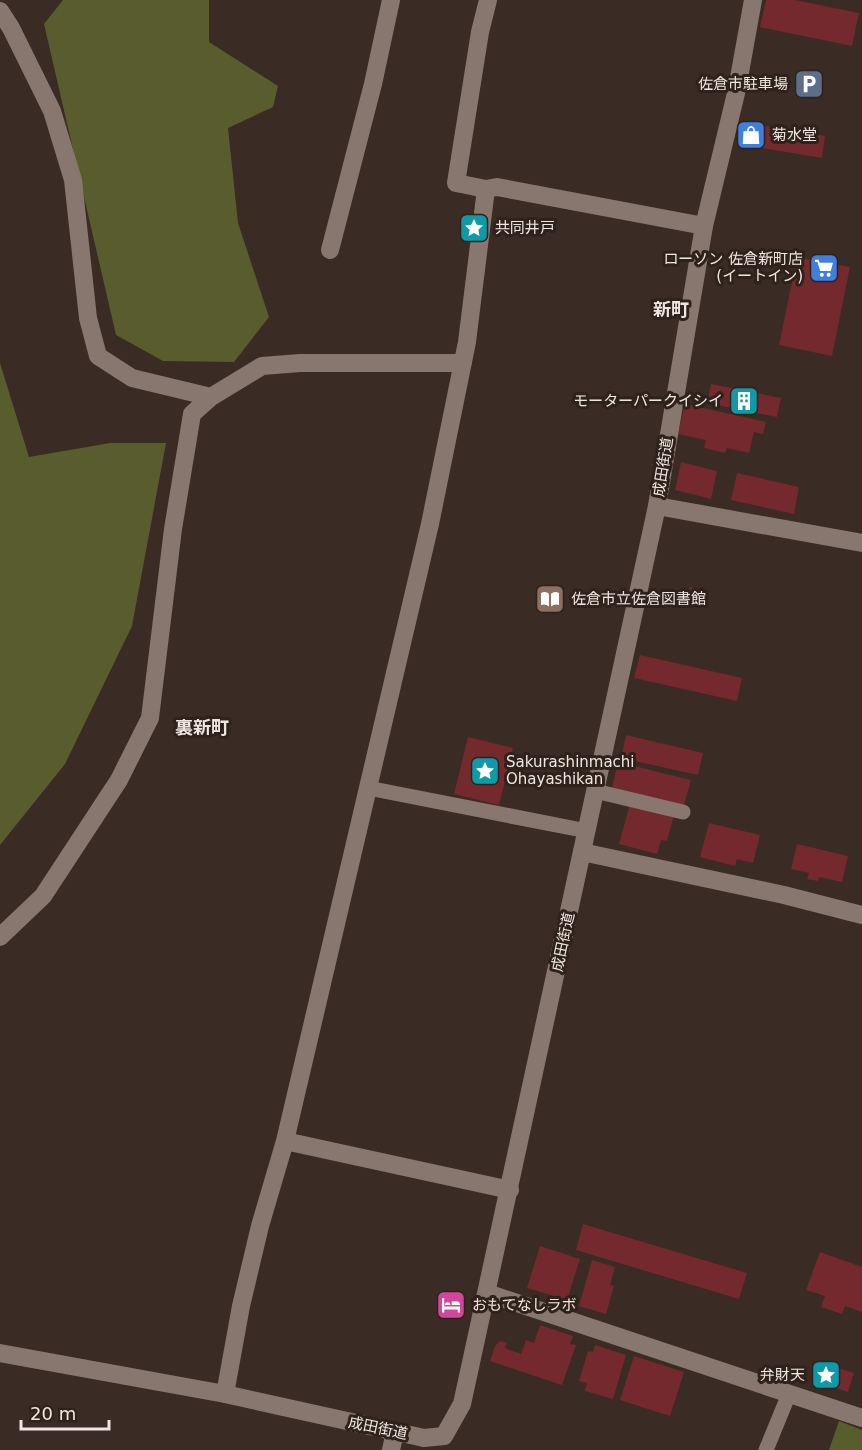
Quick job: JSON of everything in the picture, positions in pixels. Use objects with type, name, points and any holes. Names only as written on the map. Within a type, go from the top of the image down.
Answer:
[{"type":"street","points":[[330,250],[373,84],[391,0]]},
{"type":"street","points":[[488,0],[480,32],[456,183],[486,189],[497,187],[704,226]]},
{"type":"street","name":"成田街道","points":[[0,1353],[225,1394],[424,1438],[444,1436],[462,1404],[488,1293],[657,506],[704,226],[737,89],[753,0]]},
{"type":"street","points":[[0,11],[11,28],[52,111],[73,180],[88,318],[98,356],[132,378],[211,397]]},
{"type":"street","points":[[225,1394],[241,1306],[260,1226],[285,1141],[430,524],[463,363],[486,189]]},
{"type":"street","points":[[0,937],[43,896],[119,780],[150,718],[173,529],[192,414],[211,397],[262,366],[300,363],[463,363]]},
{"type":"street","points":[[657,506],[862,543]]},
{"type":"street","points":[[582,852],[784,895],[862,915]]},
{"type":"street","points":[[285,1141],[510,1190]]},
{"type":"street","points":[[488,1293],[862,1418]]},
{"type":"street","points":[[391,1450],[395,1432]]},
{"type":"lane","points":[[368,788],[587,831]]},
{"type":"lane","points":[[594,791],[683,812]]},
{"type":"lane","points":[[765,1450],[789,1394]]},
{"type":"green space","points":[[63,0],[209,0],[209,42],[278,86],[273,107],[228,128],[238,223],[269,317],[234,362],[163,361],[116,335],[44,24]]},
{"type":"green space","points":[[0,363],[29,457],[110,443],[166,443],[132,626],[65,764],[0,845]]},
{"type":"green space","points":[[839,1421],[862,1430],[862,1450],[829,1450]]},
{"type":"building","points":[[766,0],[795,0],[859,13],[852,46],[760,27]]},
{"type":"building","points":[[747,123],[825,136],[822,158],[744,145]]},
{"type":"building","points":[[797,257],[850,267],[832,356],[779,345]]},
{"type":"building","name":"モーターパークイシイ","points":[[711,384],[781,398],[777,417],[707,403]]},
{"type":"building","points":[[685,404],[766,422],[763,434],[754,432],[749,453],[727,448],[725,453],[704,448],[706,440],[678,434]]},
{"type":"building","points":[[681,462],[717,471],[711,499],[675,490]]},
{"type":"building","points":[[737,473],[799,487],[794,514],[731,500]]},
{"type":"building","points":[[690,587],[708,593],[705,603],[686,597]]},
{"type":"building","points":[[675,588],[686,591],[683,601],[672,598]]},
{"type":"building","points":[[640,655],[742,678],[737,701],[634,678]]},
{"type":"building","points":[[626,735],[703,753],[698,775],[621,758]]},
{"type":"building","points":[[468,737],[513,748],[499,805],[454,794]]},
{"type":"building","points":[[618,762],[691,780],[684,805],[612,788]]},
{"type":"building","points":[[630,804],[674,815],[667,841],[661,840],[657,854],[619,844]]},
{"type":"building","points":[[709,823],[760,835],[753,863],[737,859],[735,866],[700,857]]},
{"type":"building","points":[[797,844],[848,856],[842,882],[819,877],[818,881],[807,879],[809,873],[791,869]]},
{"type":"building","points":[[583,1224],[747,1273],[739,1299],[576,1250]]},
{"type":"building","points":[[540,1246],[580,1259],[567,1300],[527,1288]]},
{"type":"building","points":[[820,1252],[862,1267],[862,1312],[845,1306],[842,1314],[821,1307],[825,1296],[806,1290]]},
{"type":"building","points":[[592,1260],[615,1267],[610,1285],[614,1286],[606,1314],[579,1306]]},
{"type":"building","points":[[540,1325],[573,1336],[570,1344],[576,1345],[562,1385],[490,1361],[495,1346],[500,1341],[507,1343],[505,1348],[521,1354],[526,1340],[534,1343]]},
{"type":"building","points":[[595,1345],[626,1355],[613,1399],[585,1391],[587,1383],[579,1381],[588,1351],[593,1352]]},
{"type":"building","points":[[634,1356],[684,1372],[670,1416],[620,1400]]},
{"type":"building","points":[[838,1368],[854,1373],[848,1392],[832,1387]]},
{"type":"place","name":"佐倉市駐車場","points":[[809,84]]},
{"type":"place","name":"菊水堂","points":[[751,135]]},
{"type":"place","name":"共同井戸","points":[[474,228]]},
{"type":"place","name":"ローソン 佐倉新町店 (イートイン)","points":[[824,268]]},
{"type":"place","name":"モーターパークイシイ","points":[[744,401]]},
{"type":"place","name":"佐倉市立佐倉図書館","points":[[550,599]]},
{"type":"place","name":"Sakurashinmachi Ohayashikan","points":[[485,771]]},
{"type":"place","name":"おもてなしラボ","points":[[451,1305]]},
{"type":"place","name":"弁財天","points":[[826,1375]]},
{"type":"district","name":"新町","points":[[671,310]]},
{"type":"district","name":"裏新町","points":[[202,728]]}]
